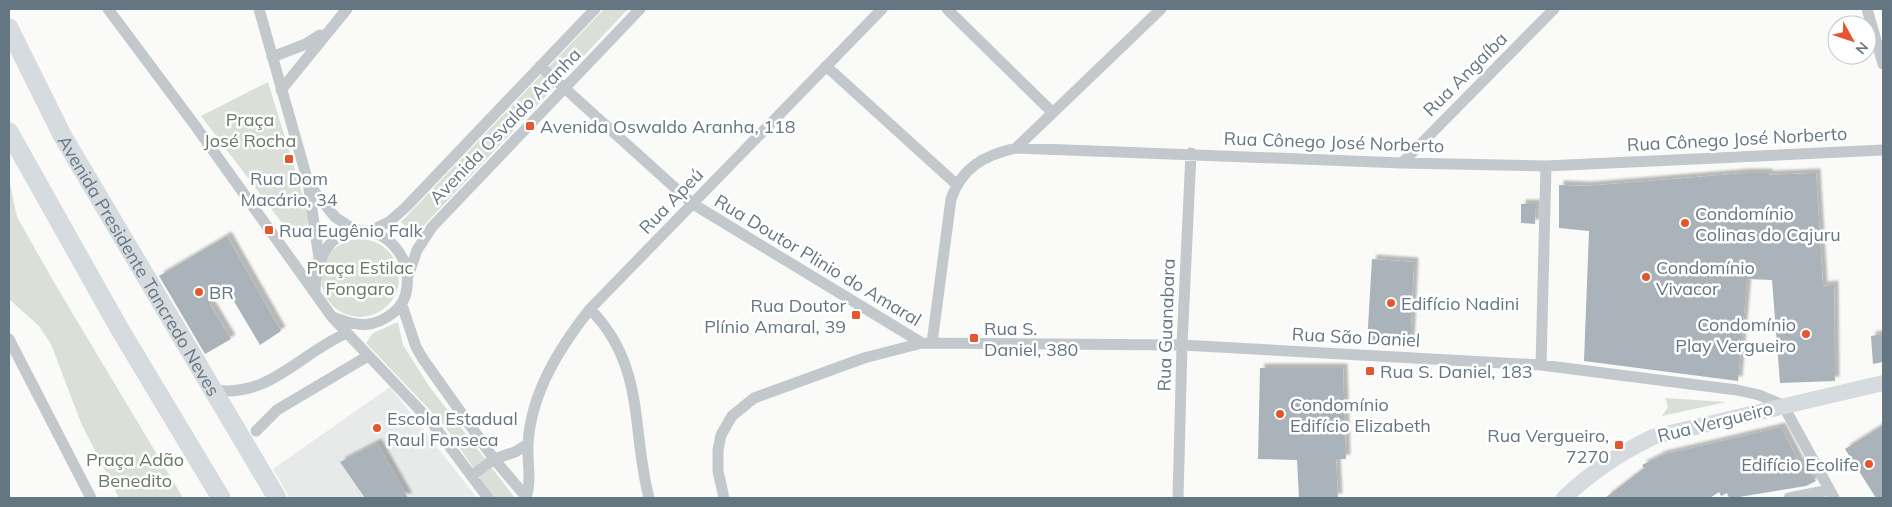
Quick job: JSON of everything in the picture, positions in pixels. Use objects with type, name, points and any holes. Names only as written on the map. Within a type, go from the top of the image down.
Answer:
[{"type":"highway","name":"Avenida Presidente Tancredo Neves","points":[[9,28],[62,135],[278,498]]},
{"type":"highway","points":[[9,132],[119,328],[221,498]]},
{"type":"main road","name":"Rua Vergueiro","points":[[1564,498],[1586,477],[1624,451],[1653,437],[1883,383]]},
{"type":"street","points":[[108,9],[332,317],[432,422],[488,498]]},
{"type":"street","points":[[259,9],[308,182],[319,258]]},
{"type":"street","points":[[281,90],[347,9]]},
{"type":"street","name":"Avenida Osvaldo Aranha","points":[[370,231],[389,222],[406,207],[594,9]]},
{"type":"street","name":"Avenida Osvaldo Aranha","points":[[408,276],[417,250],[432,227],[640,9]]},
{"type":"street","name":"Rua Apeú","points":[[527,498],[529,474],[528,444],[536,402],[546,378],[571,332],[590,309],[882,9]]},
{"type":"street","points":[[947,9],[1052,112]]},
{"type":"street","points":[[1016,148],[1161,9]]},
{"type":"street","name":"Rua Angaíba","points":[[1402,163],[1554,9]]},
{"type":"street","points":[[1867,9],[1883,64]]},
{"type":"street","points":[[272,56],[306,44],[328,30]]},
{"type":"street","name":"Rua Doutor Plinio do Amaral","points":[[540,66],[693,204],[927,343]]},
{"type":"street","points":[[826,66],[956,184]]},
{"type":"street","name":"Rua Cônego José Norberto","points":[[927,343],[951,199],[956,184],[972,166],[985,158],[1016,148],[1192,153],[1402,163],[1546,166],[1883,150]]},
{"type":"street","name":"Rua Guanabara","points":[[1178,498],[1182,345],[1192,153]]},
{"type":"street","points":[[1541,365],[1546,166]]},
{"type":"street","points":[[308,182],[335,217],[355,230]]},
{"type":"street","points":[[314,292],[319,258],[325,248],[340,234],[355,230],[370,231],[392,245],[403,258],[408,276],[402,306],[416,347],[494,459],[527,498]]},
{"type":"street","points":[[332,317],[364,325],[381,322],[402,306]]},
{"type":"street","points":[[590,309],[614,337],[628,370],[649,498]]},
{"type":"street","points":[[214,390],[230,392],[262,385],[347,333]]},
{"type":"street","points":[[9,339],[14,357],[91,498]]},
{"type":"street","points":[[724,498],[718,471],[721,435],[732,416],[754,398],[864,358],[927,343]]},
{"type":"street","name":"Rua São Daniel","points":[[927,343],[1182,345],[1541,365],[1737,390],[1783,405]]},
{"type":"street","points":[[256,430],[277,410],[368,356]]},
{"type":"street","points":[[1783,405],[1832,494],[1789,498]]},
{"type":"street","points":[[472,475],[494,459],[516,452],[528,444]]},
{"type":"shaded area","name":"Escola Estadual Raul Fonseca","points":[[390,387],[477,498],[290,498],[273,469]]},
{"type":"green space","points":[[604,9],[628,9],[415,235],[401,222]]},
{"type":"green space","name":"Praça José Rocha","points":[[268,82],[310,219],[301,237],[292,236],[201,116]]},
{"type":"green space","name":"Praça Adão Benedito","points":[[9,179],[17,217],[183,498],[119,498],[81,423],[51,344],[39,326],[9,299]]},
{"type":"green space","name":"Praça Estilac Fongaro","points":[[360,239],[375,242],[388,250],[396,263],[399,278],[396,293],[388,306],[375,314],[360,317],[345,314],[332,306],[324,293],[321,278],[324,263],[332,250],[345,242]]},
{"type":"green space","points":[[398,322],[403,345],[429,386],[515,498],[494,498],[444,425],[366,343],[373,333]]},
{"type":"green space","points":[[1665,398],[1726,402],[1662,416],[1668,407]]},
{"type":"building","points":[[1746,173],[1768,173],[1768,175],[1816,173],[1823,286],[1834,285],[1835,381],[1780,383],[1772,280],[1747,279],[1738,381],[1584,361],[1589,231],[1559,228],[1559,185],[1587,186]]},
{"type":"building","points":[[1521,204],[1536,204],[1535,224],[1521,223]]},
{"type":"building","name":"BR","points":[[227,236],[281,331],[260,345],[229,293],[210,304],[231,339],[205,354],[159,276]]},
{"type":"building","name":"Edifício Nadini","points":[[1372,259],[1414,262],[1410,347],[1367,344]]},
{"type":"building","points":[[1883,334],[1883,362],[1873,364],[1871,336]]},
{"type":"building","points":[[1260,368],[1343,368],[1346,459],[1336,459],[1338,498],[1299,498],[1297,460],[1258,459]]},
{"type":"building","name":"Edifício Ecolife","points":[[1883,425],[1883,498],[1876,498],[1845,449]]},
{"type":"building","points":[[1781,427],[1800,464],[1804,462],[1816,481],[1806,486],[1733,498],[1729,498],[1727,493],[1721,496],[1719,492],[1710,498],[1605,498],[1644,468],[1642,465],[1662,455]]},
{"type":"building","points":[[377,443],[408,498],[365,498],[340,462]]},
{"type":"place","name":"Avenida Oswaldo Aranha, 118","points":[[530,126]]},
{"type":"place","name":"Rua Dom Macário, 34","points":[[289,159]]},
{"type":"place","name":"Condomínio Colinas do Cajuru","points":[[1685,223]]},
{"type":"place","name":"Rua Eugênio Falk","points":[[269,230]]},
{"type":"place","name":"Condomínio Vivacor","points":[[1646,277]]},
{"type":"place","name":"BR","points":[[199,292]]},
{"type":"place","name":"Edifício Nadini","points":[[1391,303]]},
{"type":"place","name":"Rua Doutor Plínio Amaral, 39","points":[[856,315]]},
{"type":"place","name":"Condomínio Play Vergueiro","points":[[1806,334]]},
{"type":"place","name":"Rua S. Daniel, 380","points":[[974,338]]},
{"type":"place","name":"Rua S. Daniel, 183","points":[[1370,371]]},
{"type":"place","name":"Condomínio Edifício Elizabeth","points":[[1280,414]]},
{"type":"place","name":"Escola Estadual Raul Fonseca","points":[[377,428]]},
{"type":"place","name":"Rua Vergueiro, 7270","points":[[1619,445]]},
{"type":"place","name":"Edifício Ecolife","points":[[1869,464]]}]
